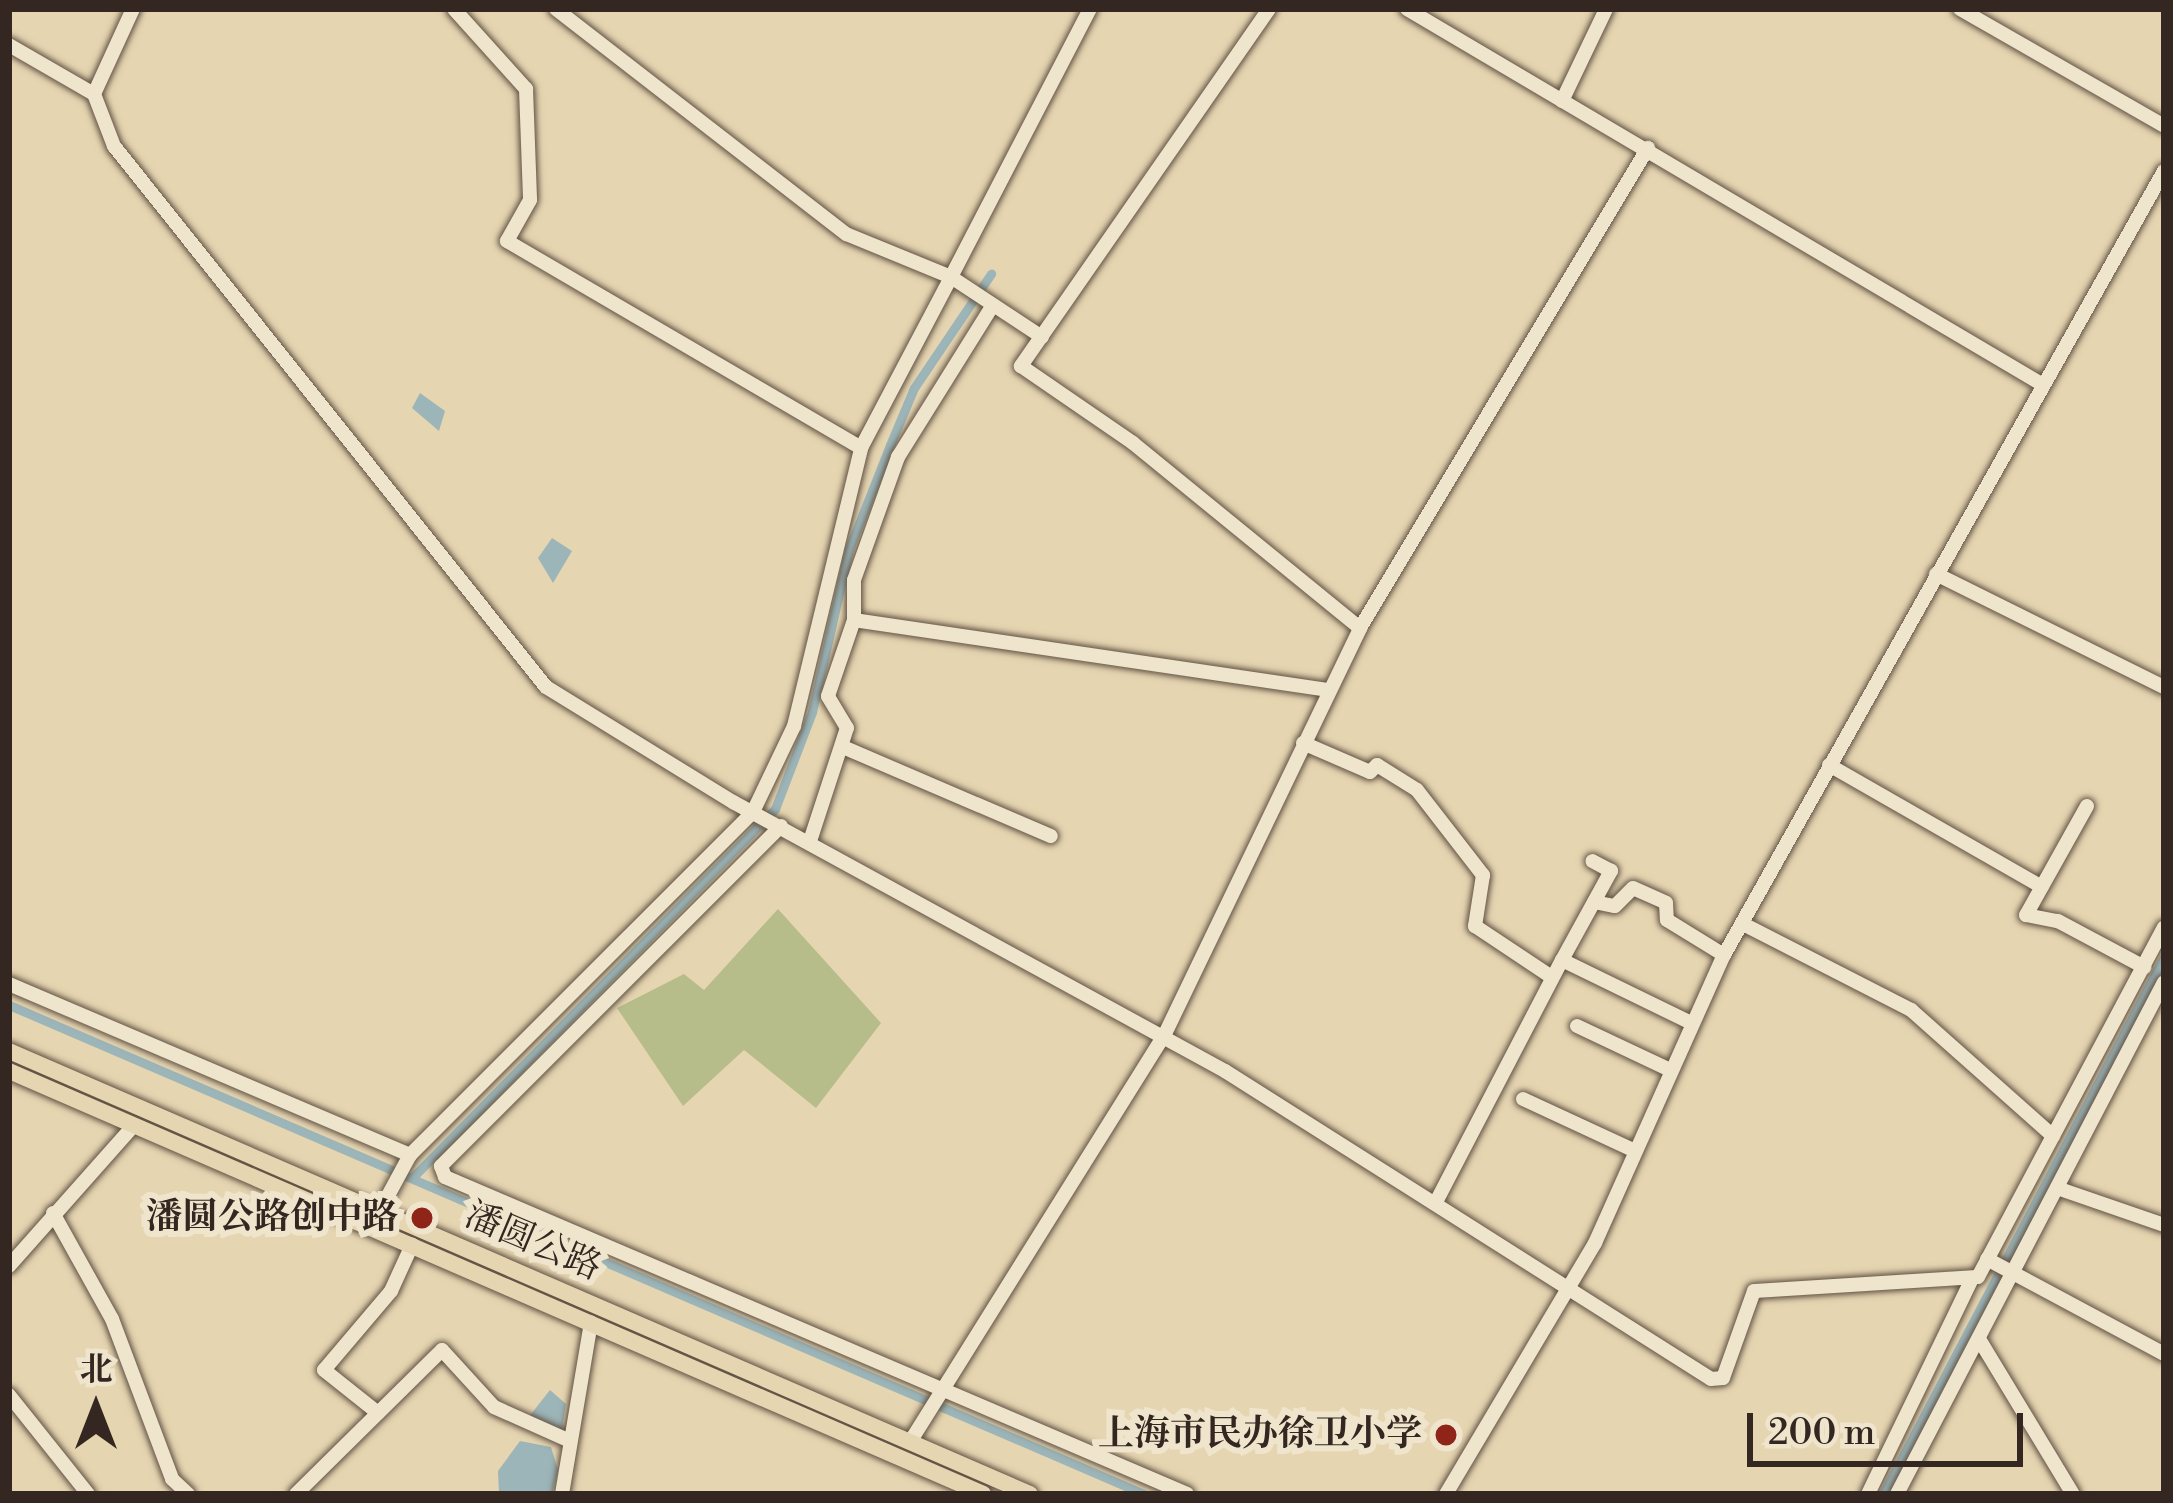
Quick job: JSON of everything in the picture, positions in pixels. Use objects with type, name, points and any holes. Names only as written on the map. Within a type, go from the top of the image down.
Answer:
[{"type":"main road","name":"潘圆公路","points":[[9,1051],[375,1219],[412,1245],[983,1494]]},
{"type":"main road","name":"潘圆公路","points":[[9,1071],[1030,1494]]},
{"type":"street","points":[[94,94],[133,9]]},
{"type":"street","points":[[454,9],[526,89],[530,200],[507,241],[860,448]]},
{"type":"street","points":[[556,9],[846,234],[951,277],[1042,337]]},
{"type":"street","points":[[375,1219],[410,1155],[755,813],[794,726],[860,448],[1090,9]]},
{"type":"street","points":[[1269,9],[1022,366],[1133,443],[1360,628]]},
{"type":"street","points":[[1407,9],[2040,382]]},
{"type":"street","points":[[1562,101],[1606,9]]},
{"type":"street","points":[[1960,9],[2164,126]]},
{"type":"street","points":[[9,45],[94,94],[115,146],[546,687],[755,813],[1163,1036],[1570,1285],[1717,1381],[1754,1291],[1972,1279],[1989,1260],[2164,927]]},
{"type":"street","points":[[910,1442],[1163,1036],[1360,628],[1648,148]]},
{"type":"street","points":[[1446,1494],[1570,1285],[1724,955],[2040,382],[2164,171]]},
{"type":"street","points":[[810,842],[843,747],[846,723],[828,696],[854,620],[854,580],[898,457],[993,305]]},
{"type":"street","points":[[1936,574],[2164,687]]},
{"type":"street","points":[[854,620],[1054,656],[1329,690]]},
{"type":"street","points":[[1303,743],[1370,772],[1377,765],[1417,790],[1484,875],[1475,926],[1550,976]]},
{"type":"street","points":[[843,747],[1051,836]]},
{"type":"street","points":[[1829,765],[2042,887]]},
{"type":"street","points":[[2087,806],[2026,915],[2058,921],[2144,967]]},
{"type":"street","points":[[780,825],[441,1166],[446,1177],[1187,1494]]},
{"type":"street","points":[[1436,1202],[1550,976],[1611,872],[1592,861]]},
{"type":"street","points":[[1594,902],[1615,906],[1633,888],[1666,903],[1667,920],[1724,955]]},
{"type":"street","points":[[1743,924],[1911,1010],[2053,1136]]},
{"type":"street","points":[[1562,960],[1689,1022]]},
{"type":"street","points":[[1897,1494],[2164,982]]},
{"type":"street","points":[[9,984],[410,1155]]},
{"type":"street","points":[[1577,1026],[1669,1069]]},
{"type":"street","points":[[1523,1100],[1633,1150]]},
{"type":"street","points":[[9,1267],[134,1125]]},
{"type":"street","points":[[2057,1188],[2164,1225]]},
{"type":"street","points":[[53,1214],[112,1319],[172,1480],[188,1494]]},
{"type":"street","points":[[378,1413],[324,1370],[391,1292],[412,1245]]},
{"type":"street","points":[[1989,1260],[2164,1354]]},
{"type":"street","points":[[1868,1494],[1974,1288],[1972,1279]]},
{"type":"street","points":[[562,1494],[591,1322]]},
{"type":"street","points":[[1979,1339],[2073,1494]]},
{"type":"street","points":[[296,1494],[442,1350],[494,1407],[570,1442]]},
{"type":"street","points":[[9,1396],[88,1494]]},
{"type":"green space","points":[[778,909],[881,1023],[816,1108],[744,1050],[683,1106],[617,1008],[684,974],[704,990]]},
{"type":"water","points":[[420,393],[445,411],[439,431],[412,408]]},
{"type":"water","points":[[552,538],[572,551],[553,583],[538,558]]},
{"type":"water","points":[[550,1390],[566,1404],[562,1430],[528,1418]]},
{"type":"water","points":[[520,1441],[551,1447],[558,1470],[552,1494],[499,1494],[498,1471]]},
{"type":"waterway","points":[[412,1178],[775,809],[812,712],[849,549],[890,445],[914,388],[991,274]]},
{"type":"waterway","points":[[1883,1494],[2164,957]]},
{"type":"waterway","points":[[9,1005],[1144,1494]]},
{"type":"place","name":"潘圆公路创中路","points":[[422,1218]]},
{"type":"place","name":"上海市民办徐卫小学","points":[[1446,1435]]}]
